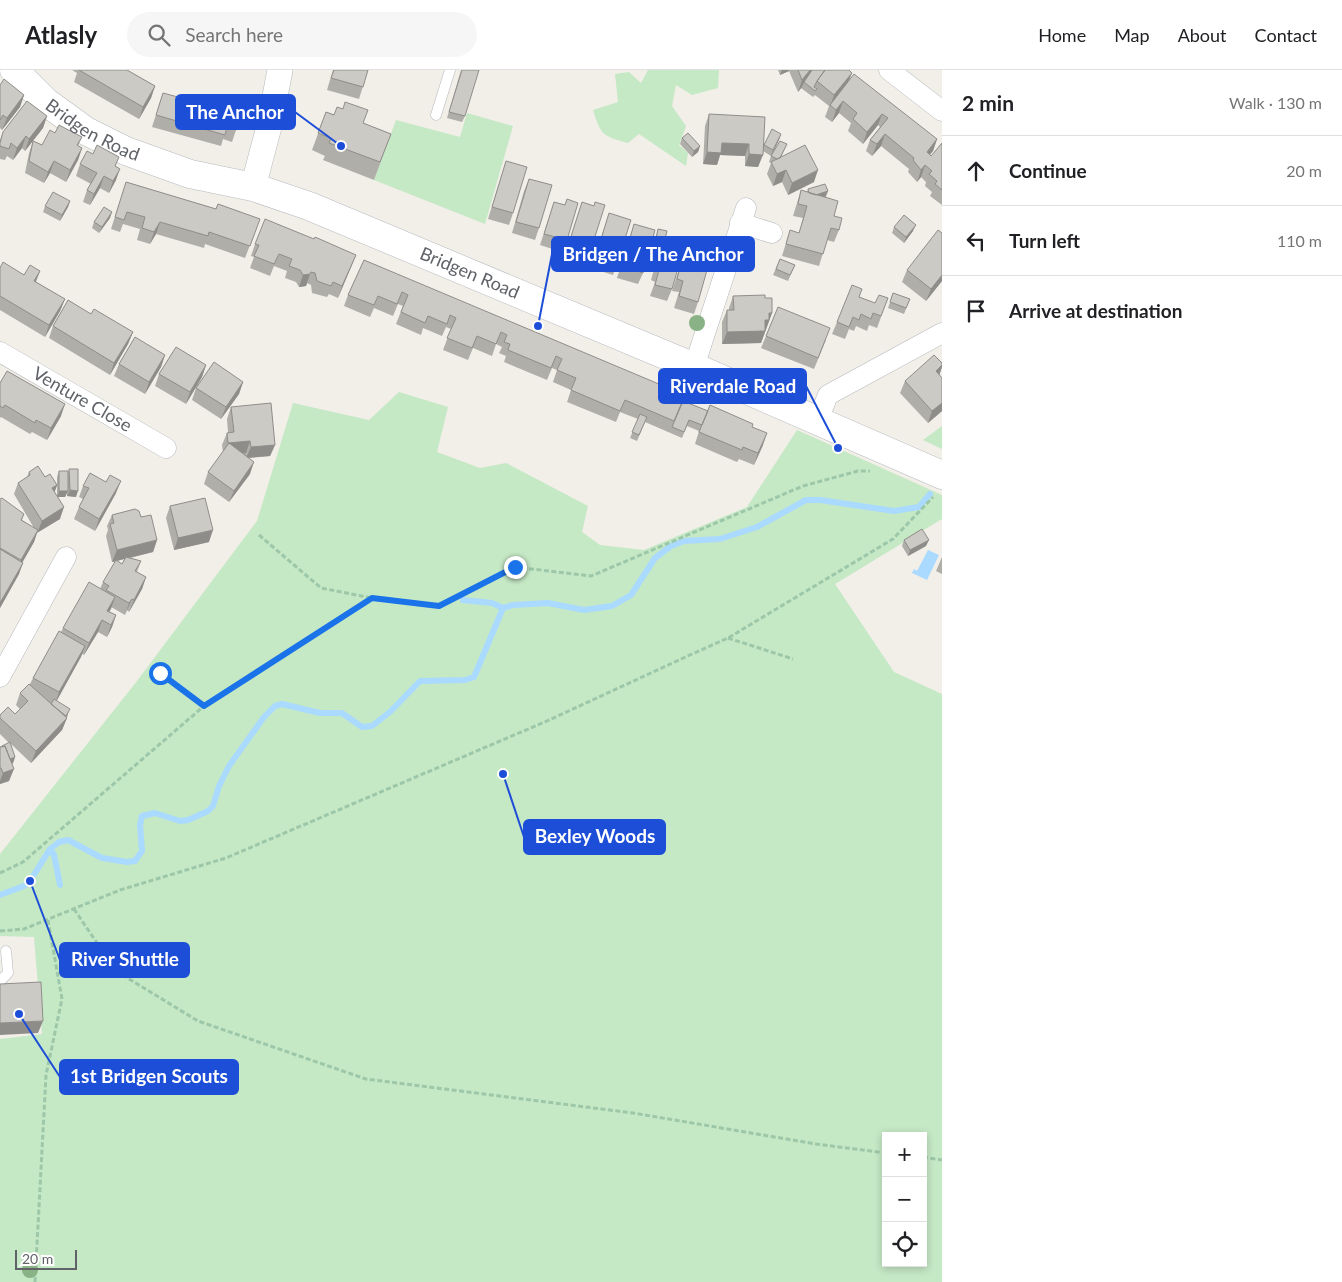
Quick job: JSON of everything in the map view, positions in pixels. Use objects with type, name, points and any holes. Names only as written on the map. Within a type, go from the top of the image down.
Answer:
[{"type":"main road","name":"Bridgen Road","points":[[14,70],[46,102],[86,131],[126,151],[190,174],[253,187],[310,206],[896,454],[937,480]]},
{"type":"street","points":[[253,187],[270,123],[280,70]]},
{"type":"street","points":[[889,70],[942,112]]},
{"type":"street","points":[[694,367],[743,216],[772,233]]},
{"type":"street","points":[[818,420],[828,395],[942,334]]},
{"type":"street","name":"Venture Close","points":[[0,352],[166,448]]},
{"type":"street","points":[[0,677],[66,557]]},
{"type":"lane","points":[[436,115],[450,70]]},
{"type":"lane","points":[[0,981],[8,973],[6,951]]},
{"type":"path","points":[[259,535],[321,588],[372,598],[439,606],[515,567],[591,576],[803,486],[858,471],[888,471],[896,454]]},
{"type":"path","points":[[0,931],[24,929],[120,890],[226,858],[547,721],[728,638],[893,539],[937,480]]},
{"type":"path","points":[[0,873],[23,862],[204,706],[372,598]]},
{"type":"path","points":[[728,638],[794,659]]},
{"type":"path","points":[[160,673],[204,706]]},
{"type":"path","points":[[74,909],[116,971],[198,1021],[366,1079],[633,1113],[816,1144],[882,1152]]},
{"type":"path","points":[[35,1282],[46,1075],[62,999],[48,920]]},
{"type":"path","points":[[927,1158],[942,1160]]},
{"type":"green space","points":[[648,70],[719,70],[718,88],[692,95],[676,85],[672,106],[686,126],[679,145],[688,153],[686,166],[639,134],[628,143],[608,136],[598,125],[593,110],[618,102],[615,74],[629,72],[641,83]]},
{"type":"green space","points":[[467,113],[513,126],[485,224],[374,180],[396,120],[460,137]]},
{"type":"green space","points":[[399,392],[448,407],[437,452],[480,468],[506,463],[588,506],[582,532],[600,545],[644,550],[747,507],[797,430],[942,495],[942,519],[835,584],[894,672],[942,694],[942,1282],[0,1282],[0,1039],[42,1034],[34,937],[0,936],[0,854],[137,681],[257,521],[293,403],[369,420]]},
{"type":"green space","points":[[942,426],[942,449],[923,440]]},
{"type":"water","points":[[928,550],[939,555],[927,580],[912,573],[914,569],[917,571]]},
{"type":"building","points":[[79,70],[127,70],[155,86],[143,107]]},
{"type":"building","points":[[334,70],[368,70],[363,87],[331,78]]},
{"type":"building","points":[[462,70],[479,70],[465,116],[449,112]]},
{"type":"building","points":[[798,70],[810,70],[802,80]]},
{"type":"building","points":[[812,70],[825,70],[814,87],[817,89],[815,91],[804,82]]},
{"type":"building","points":[[825,70],[849,70],[852,73],[834,95],[817,81]]},
{"type":"building","points":[[854,74],[937,139],[927,152],[931,156],[942,143],[942,190],[935,184],[937,181],[929,174],[932,171],[925,165],[921,170],[913,160],[914,158],[885,134],[877,144],[870,140],[888,118],[882,114],[867,132],[853,119],[857,113],[843,101],[836,110],[830,105]]},
{"type":"building","points":[[4,79],[24,95],[7,118],[3,115],[0,120],[0,85]]},
{"type":"building","points":[[163,93],[241,114],[236,130],[227,127],[225,135],[156,115]]},
{"type":"building","points":[[27,101],[47,116],[29,139],[26,136],[17,148],[11,143],[9,149],[0,146],[3,132]]},
{"type":"building","points":[[345,102],[368,110],[363,123],[391,134],[380,162],[329,143],[331,138],[318,133],[326,112],[334,115],[337,107],[343,109]]},
{"type":"building","points":[[709,114],[765,117],[763,155],[749,154],[749,144],[722,143],[721,153],[707,152]]},
{"type":"building","points":[[59,125],[82,137],[77,145],[82,148],[70,170],[54,161],[48,172],[29,161],[33,141],[42,145],[50,130],[55,133]]},
{"type":"building","points":[[772,129],[781,134],[773,150],[764,145]]},
{"type":"building","points":[[688,133],[700,146],[694,151],[682,138]]},
{"type":"building","points":[[780,141],[787,144],[780,158],[777,159],[771,156]]},
{"type":"building","points":[[97,145],[119,157],[115,166],[120,169],[113,181],[104,176],[94,194],[87,190],[97,173],[80,164],[87,151],[93,154]]},
{"type":"building","points":[[805,145],[818,170],[792,183],[786,170],[777,174],[771,162]]},
{"type":"building","points":[[506,161],[527,167],[513,213],[492,207]]},
{"type":"building","points":[[529,179],[552,185],[539,228],[516,222]]},
{"type":"building","points":[[126,182],[216,209],[218,204],[260,219],[250,246],[209,232],[208,236],[160,222],[154,232],[142,228],[145,217],[127,212],[124,220],[115,217]]},
{"type":"building","points":[[825,184],[828,191],[816,195],[809,193],[808,189]]},
{"type":"building","points":[[801,190],[838,201],[834,216],[842,218],[839,230],[831,228],[823,254],[786,244],[790,230],[799,233],[807,206],[798,204]]},
{"type":"building","points":[[53,192],[70,201],[62,215],[45,206]]},
{"type":"building","points":[[567,199],[578,203],[567,240],[544,234],[554,202],[565,205]]},
{"type":"building","points":[[582,202],[594,206],[595,202],[605,205],[591,249],[580,245],[578,252],[567,249]]},
{"type":"building","points":[[104,207],[112,212],[102,227],[94,222]]},
{"type":"building","points":[[609,213],[631,220],[617,263],[596,256]]},
{"type":"building","points":[[904,215],[916,225],[906,237],[894,227]]},
{"type":"building","points":[[265,219],[314,239],[315,237],[356,255],[342,286],[333,282],[331,286],[317,281],[315,273],[311,272],[310,274],[303,275],[300,270],[289,266],[292,259],[279,254],[274,264],[254,256],[259,245],[255,244]]},
{"type":"building","points":[[634,224],[655,230],[643,273],[622,266]]},
{"type":"building","points":[[658,229],[667,231],[662,250],[654,248]]},
{"type":"building","points":[[938,230],[942,233],[942,275],[931,289],[907,270]]},
{"type":"building","points":[[669,247],[683,251],[672,289],[655,285],[659,270],[655,269],[660,251],[667,253]]},
{"type":"building","points":[[780,259],[795,265],[790,275],[776,269]]},
{"type":"building","points":[[364,260],[685,395],[674,421],[625,400],[620,411],[571,390],[576,378],[557,370],[562,359],[556,356],[551,368],[508,350],[510,344],[504,342],[507,335],[501,332],[496,344],[477,336],[472,348],[447,338],[456,318],[450,315],[447,324],[428,316],[425,323],[401,312],[408,295],[402,292],[397,304],[378,296],[374,305],[348,295]]},
{"type":"building","points":[[682,260],[689,261],[688,265],[707,270],[698,302],[679,296],[683,281],[677,279]]},
{"type":"building","points":[[3,262],[24,275],[30,265],[40,271],[34,281],[65,299],[49,325],[0,296],[0,268]]},
{"type":"building","points":[[852,285],[862,289],[859,297],[875,303],[879,295],[888,298],[881,316],[873,313],[871,319],[861,314],[859,320],[853,317],[849,327],[837,322]]},
{"type":"building","points":[[893,293],[910,299],[906,308],[890,302]]},
{"type":"building","points":[[765,295],[765,298],[772,298],[772,313],[769,313],[769,320],[765,320],[765,331],[727,332],[727,310],[734,310],[733,296]]},
{"type":"building","points":[[68,300],[91,314],[94,309],[133,332],[114,363],[53,326]]},
{"type":"building","points":[[778,307],[830,328],[818,358],[766,336]]},
{"type":"building","points":[[135,337],[165,355],[149,382],[119,364]]},
{"type":"building","points":[[176,347],[206,365],[190,392],[159,374]]},
{"type":"building","points":[[934,355],[942,363],[936,371],[942,378],[942,403],[932,411],[905,381]]},
{"type":"building","points":[[214,362],[243,382],[226,407],[196,388]]},
{"type":"building","points":[[7,371],[65,404],[51,428],[36,420],[35,423],[5,405],[3,408],[0,406],[0,383]]},
{"type":"building","points":[[683,401],[708,411],[702,425],[689,420],[684,432],[672,427]]},
{"type":"building","points":[[271,403],[275,445],[251,447],[250,441],[228,443],[227,433],[234,432],[231,407]]},
{"type":"building","points":[[710,405],[753,424],[752,427],[767,433],[758,453],[743,447],[742,450],[699,432]]},
{"type":"building","points":[[640,414],[647,417],[639,435],[632,432]]},
{"type":"building","points":[[229,443],[254,462],[234,491],[208,472]]},
{"type":"building","points":[[38,466],[45,477],[50,474],[57,485],[52,488],[64,507],[42,521],[18,483],[30,475],[29,472]]},
{"type":"building","points":[[69,469],[78,469],[78,491],[70,490]]},
{"type":"building","points":[[59,471],[68,471],[68,491],[59,491]]},
{"type":"building","points":[[90,473],[106,482],[110,475],[121,481],[99,519],[79,507],[89,488],[83,486]]},
{"type":"building","points":[[2,498],[24,514],[21,520],[38,530],[21,560],[0,548],[0,499]]},
{"type":"building","points":[[205,498],[213,530],[178,538],[170,506]]},
{"type":"building","points":[[135,509],[139,511],[141,517],[151,515],[157,540],[117,550],[110,524],[114,523],[112,515]]},
{"type":"building","points":[[922,529],[929,540],[910,550],[904,540]]},
{"type":"building","points":[[0,549],[23,563],[0,603]]},
{"type":"building","points":[[126,557],[141,561],[135,571],[146,577],[134,600],[132,599],[129,603],[106,590],[109,586],[103,582],[116,560],[122,564]]},
{"type":"building","points":[[89,582],[115,597],[107,611],[116,615],[111,625],[102,620],[89,643],[63,628]]},
{"type":"building","points":[[59,631],[85,646],[59,692],[33,678]]},
{"type":"building","points":[[29,684],[67,718],[36,751],[0,718],[0,715],[8,707],[15,714],[28,701],[20,693]]},
{"type":"building","points":[[54,699],[70,709],[66,716],[51,704]]},
{"type":"building","points":[[10,742],[15,757],[10,759],[5,746],[2,746]]},
{"type":"building","points":[[5,746],[14,769],[3,773],[0,768],[0,747]]},
{"type":"building","points":[[41,982],[43,1021],[0,1023],[0,984]]},
{"type":"waterway","points":[[0,895],[24,886],[30,881],[50,849],[59,842],[68,840],[102,858],[127,862],[135,861],[142,851],[140,825],[142,816],[155,813],[180,821],[188,820],[208,811],[213,806],[219,786],[229,766],[264,717],[275,706],[282,704],[320,713],[342,713],[362,727],[372,726],[391,711],[420,681],[465,680],[474,677],[503,608],[513,605],[548,603],[584,610],[612,606],[631,595],[655,558],[671,546],[684,541],[720,539],[757,527],[806,500],[820,500],[894,511],[919,507],[930,494]]},
{"type":"waterway","points":[[463,600],[492,603],[503,608]]},
{"type":"waterway","points":[[50,849],[54,855],[60,885]]},
{"type":"place","name":"The Anchor","points":[[341,146]]},
{"type":"place","name":"Bridgen / The Anchor","points":[[538,326]]},
{"type":"place","name":"Riverdale Road","points":[[838,448]]},
{"type":"place","name":"Bexley Woods","points":[[503,774]]},
{"type":"place","name":"River Shuttle","points":[[30,881]]},
{"type":"place","name":"1st Bridgen Scouts","points":[[19,1014]]},
{"type":"route","points":[[160,673],[204,706],[372,598],[439,606],[515,567]]}]
